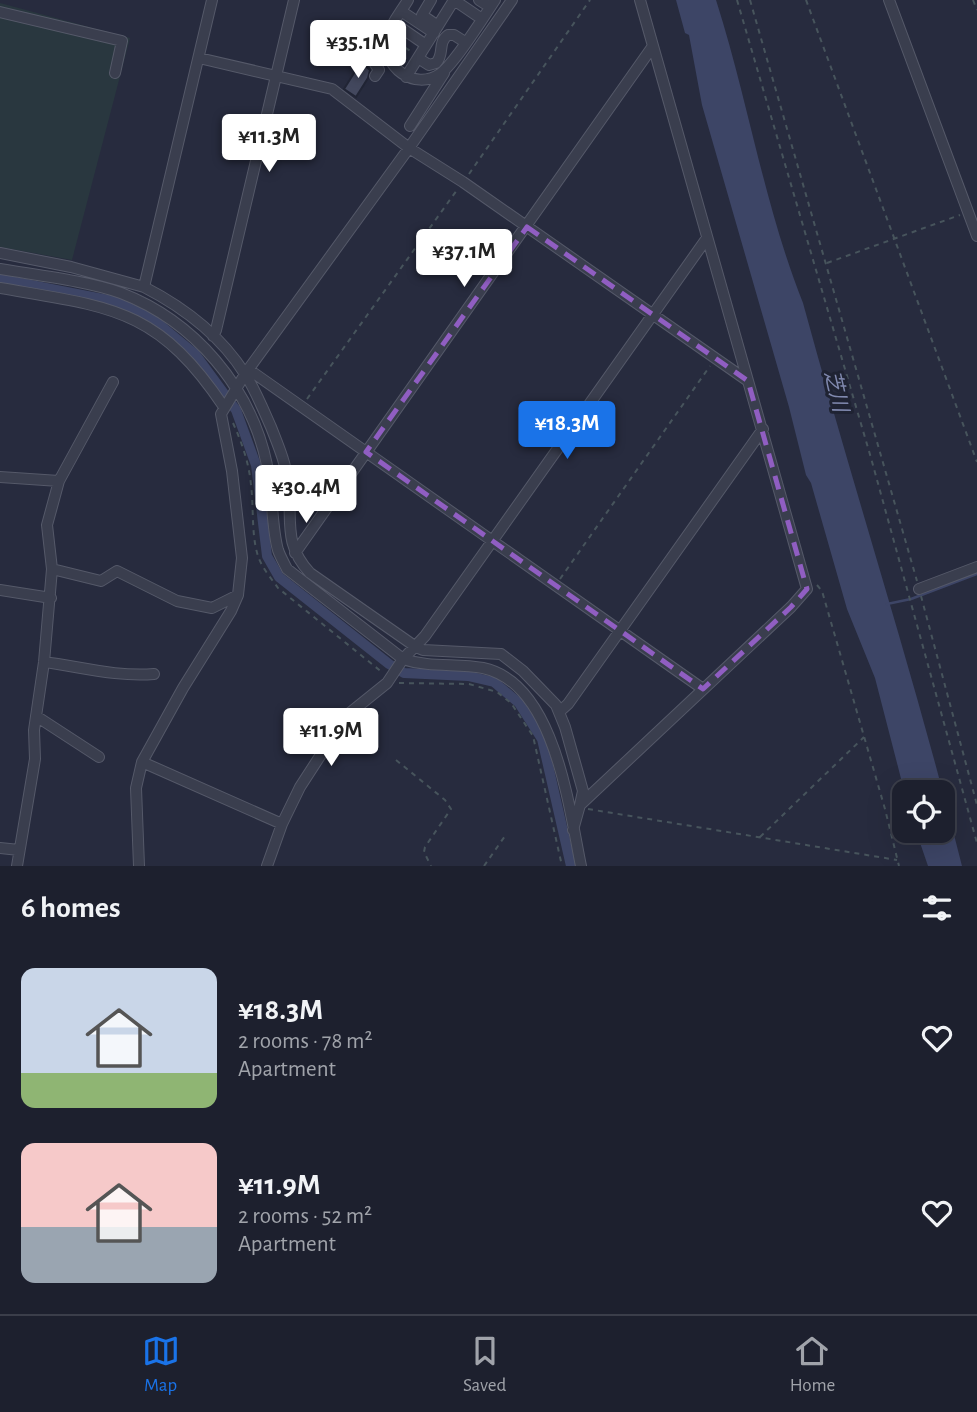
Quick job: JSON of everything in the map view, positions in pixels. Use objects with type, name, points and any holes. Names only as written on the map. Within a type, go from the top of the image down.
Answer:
[{"type":"street","points":[[144,287],[212,0]]},
{"type":"street","points":[[213,335],[294,0]]},
{"type":"street","points":[[375,76],[379,70],[368,53],[392,26],[408,0]]},
{"type":"street","points":[[432,0],[422,15],[436,29]]},
{"type":"street","points":[[406,76],[414,56],[426,45],[454,0],[482,19]]},
{"type":"street","points":[[410,126],[447,66],[493,4],[479,0]]},
{"type":"street","points":[[139,866],[136,788],[142,762],[238,595],[242,558],[232,471],[221,419],[225,406],[247,371],[409,148],[512,0]]},
{"type":"street","points":[[580,807],[807,589],[640,0]]},
{"type":"street","points":[[889,0],[977,236]]},
{"type":"street","points":[[401,11],[411,30],[426,45]]},
{"type":"street","points":[[0,12],[122,41],[115,73]]},
{"type":"street","points":[[392,26],[411,30],[436,29]]},
{"type":"street","points":[[392,26],[386,48],[388,57],[391,65],[406,76],[426,79],[436,76],[447,66]]},
{"type":"street","points":[[414,56],[429,65],[436,63],[441,57],[442,41],[448,35],[454,35],[465,43]]},
{"type":"street","points":[[295,553],[653,46]]},
{"type":"street","points":[[199,58],[332,89],[357,103],[409,148],[463,182],[748,381]]},
{"type":"street","points":[[267,866],[282,824],[300,787],[346,716],[387,683],[396,679],[402,661],[416,647],[708,238]]},
{"type":"street","points":[[0,253],[71,267],[144,287],[179,307],[213,335],[247,371],[703,689]]},
{"type":"street","points":[[0,269],[119,292],[152,307],[198,343],[236,389],[251,414],[267,464],[278,550],[287,569],[402,661],[485,668],[509,680],[528,698],[549,731],[581,866]]},
{"type":"street","points":[[0,288],[97,305],[144,323],[168,340],[189,360],[225,406]]},
{"type":"street","points":[[247,371],[284,462],[289,483],[291,532],[295,553],[310,573],[416,647],[423,650],[500,654],[523,671],[556,705],[565,727],[583,791],[573,830]]},
{"type":"street","points":[[17,866],[35,759],[36,716],[51,598],[52,569],[47,525],[59,481],[113,382]]},
{"type":"street","points":[[559,712],[568,704],[763,429]]},
{"type":"street","points":[[0,477],[59,481]]},
{"type":"street","points":[[921,594],[977,567]]},
{"type":"street","points":[[52,569],[101,581],[117,571],[177,601],[212,608],[238,595]]},
{"type":"street","points":[[0,590],[51,598]]},
{"type":"street","points":[[44,662],[85,667],[114,675],[154,674]]},
{"type":"street","points":[[36,716],[99,757]]},
{"type":"street","points":[[142,762],[282,824]]},
{"type":"street","points":[[0,848],[19,850]]},
{"type":"path","points":[[302,407],[590,0]]},
{"type":"path","points":[[737,0],[871,458],[977,843]]},
{"type":"path","points":[[750,0],[921,594],[977,805]]},
{"type":"path","points":[[806,0],[977,462]]},
{"type":"path","points":[[973,0],[977,10]]},
{"type":"path","points":[[396,52],[401,45],[414,56]]},
{"type":"path","points":[[825,263],[968,212]]},
{"type":"path","points":[[555,585],[715,359]]},
{"type":"path","points":[[806,581],[818,585],[822,591],[899,866]]},
{"type":"path","points":[[396,679],[469,684],[496,692],[511,703],[533,736],[562,866]]},
{"type":"path","points":[[759,838],[864,737]]},
{"type":"path","points":[[396,760],[445,800],[451,809],[425,847],[424,852],[431,866]]},
{"type":"path","points":[[580,807],[897,860]]},
{"type":"path","points":[[484,866],[505,835]]},
{"type":"highlighted area","points":[[527,227],[748,381],[807,589],[703,689],[366,452]]},
{"type":"shaded area","points":[[0,3],[130,38],[72,260],[0,247]]},
{"type":"water","points":[[676,0],[716,0],[777,228],[803,303],[940,780],[901,780],[875,678],[847,609],[811,483],[806,475],[702,105],[689,35],[685,33]]},
{"type":"water","points":[[955,838],[962,866],[928,866],[920,843],[955,843]]},
{"type":"building","points":[[361,62],[370,70],[356,97],[344,89]]},
{"type":"waterway","points":[[0,279],[118,302],[154,320],[195,354],[236,410],[256,465],[267,556],[279,577],[404,673],[468,676],[494,682],[519,703],[542,739],[571,866]]},
{"type":"waterway","points":[[887,604],[911,599],[977,574]]},
{"type":"water label","name":"芝川","points":[[836,391]]}]
